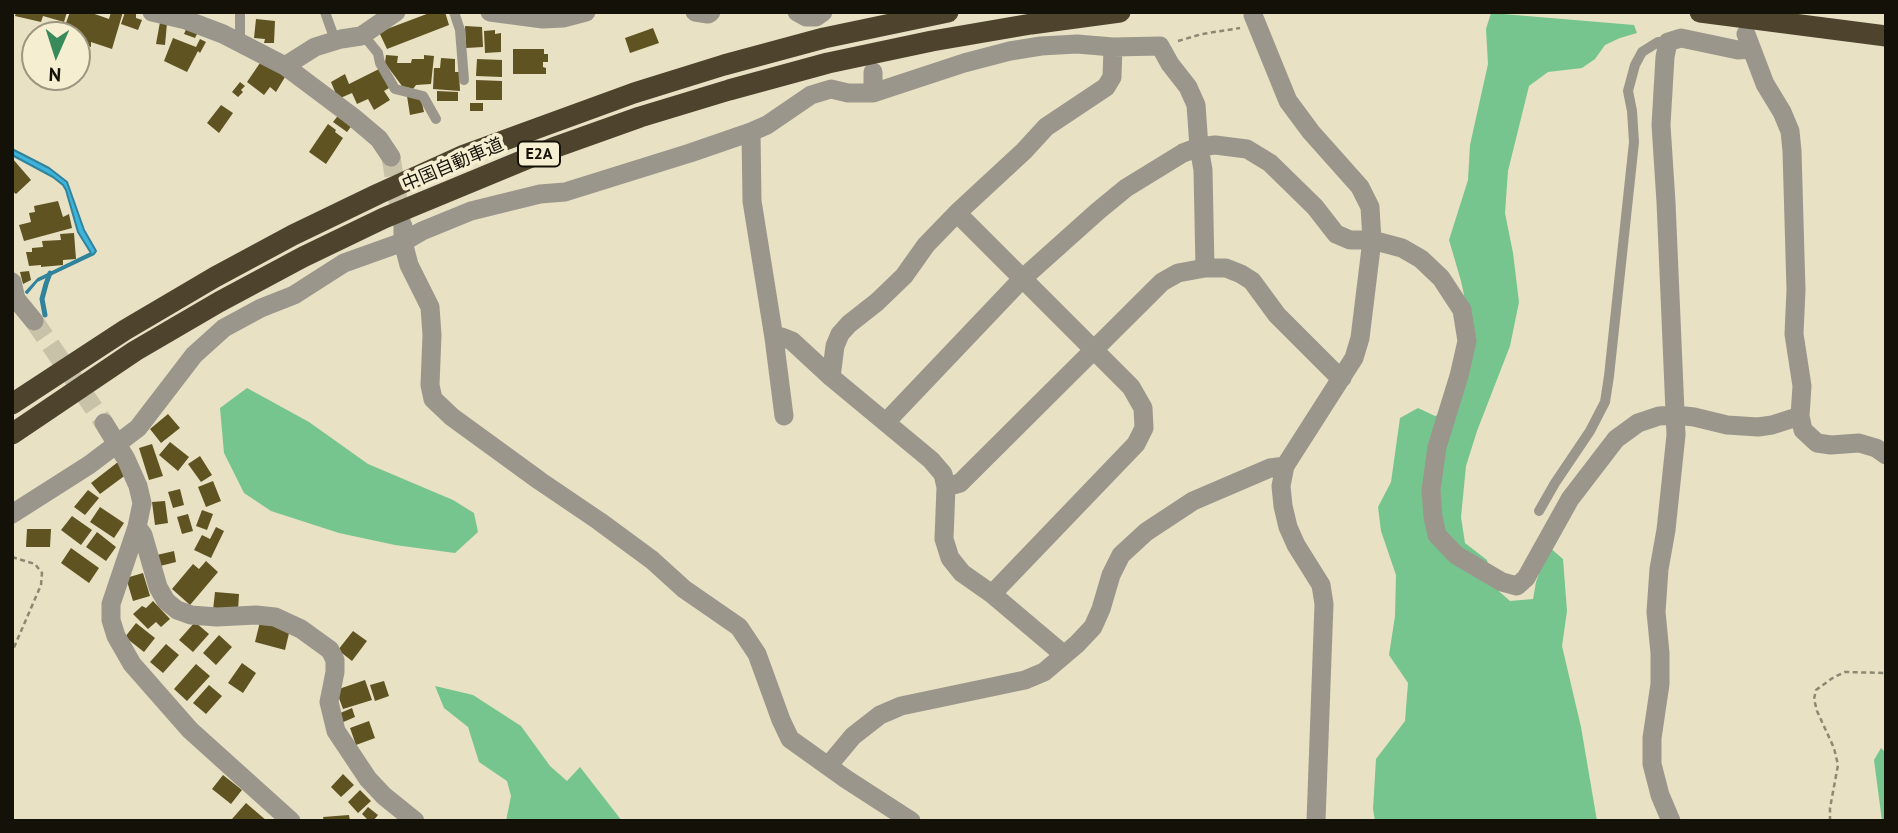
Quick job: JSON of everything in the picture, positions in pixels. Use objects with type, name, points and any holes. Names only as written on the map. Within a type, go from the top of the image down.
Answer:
[{"type":"highway","name":"中国自動車道","points":[[12,404],[125,330],[215,277],[293,235],[464,155],[634,93],[724,65],[824,38],[948,12]]},
{"type":"highway","name":"中国自動車道","points":[[12,434],[135,351],[303,257],[384,218],[553,148],[640,117],[828,63],[932,41],[1120,12]]},
{"type":"highway","points":[[1700,12],[1886,36]]},
{"type":"street","points":[[152,12],[186,20],[240,42],[285,66],[379,139],[391,157]]},
{"type":"street","points":[[285,66],[315,47],[335,40],[361,36],[396,12]]},
{"type":"street","points":[[490,12],[544,19],[563,18],[586,12]]},
{"type":"street","points":[[695,12],[711,12]]},
{"type":"street","points":[[797,12],[806,17],[816,17],[823,12]]},
{"type":"street","points":[[1255,20],[1288,101],[1311,132],[1360,187],[1370,207],[1372,240],[1360,338],[1354,358],[1285,466],[1281,486],[1288,527],[1321,585],[1324,604],[1316,821]]},
{"type":"street","points":[[1671,821],[1660,795],[1652,764],[1652,738],[1660,684],[1656,612],[1659,569],[1674,462],[1676,415],[1661,125],[1668,42],[1681,38],[1738,50],[1749,41],[1765,84],[1790,131],[1796,290],[1794,334],[1801,386],[1800,416],[1803,430],[1817,443],[1860,443],[1876,448],[1886,455]]},
{"type":"street","points":[[12,514],[89,465],[138,428],[194,355],[224,328],[261,308],[294,295],[344,263],[403,234],[422,231],[471,211],[540,194],[565,192],[690,153],[767,125],[811,94],[831,89],[848,93],[873,93],[1010,51],[1077,44],[1160,47],[1188,87],[1196,104],[1203,170],[1205,268]]},
{"type":"street","points":[[831,377],[835,346],[840,334],[904,276],[926,245],[1046,127],[1106,87],[1112,76],[1113,47]]},
{"type":"street","points":[[873,72],[873,93]]},
{"type":"street","points":[[751,132],[752,201],[784,416]]},
{"type":"street","points":[[886,422],[1023,279],[1126,188],[1184,153],[1215,145],[1247,149],[1270,163],[1315,207],[1336,234],[1350,240],[1372,240],[1402,248],[1421,259],[1441,278],[1462,310],[1467,341],[1437,447],[1431,490],[1433,517],[1437,535],[1456,555],[1502,582],[1517,586],[1526,578],[1570,499],[1616,439],[1638,423],[1659,416],[1676,415],[1727,425],[1758,427],[1800,416]]},
{"type":"street","points":[[957,213],[1131,387],[1143,408],[1144,428],[1136,444],[992,594]]},
{"type":"street","points":[[403,234],[409,265],[430,307],[430,385],[433,399],[452,417],[599,521],[652,560],[684,589],[739,627],[757,654],[780,720],[790,739],[911,821]]},
{"type":"street","points":[[946,487],[960,483],[1161,282],[1178,273],[1205,268],[1226,268],[1252,281],[1277,315],[1342,378]]},
{"type":"street","points":[[12,282],[16,299],[34,321]]},
{"type":"street","points":[[774,338],[782,337],[792,341],[931,460],[943,474],[946,487],[944,539],[950,558],[962,573],[992,594],[1063,654]]},
{"type":"street","points":[[104,423],[126,459],[142,503],[137,527],[111,604],[111,620],[116,636],[132,664],[190,730],[291,821]]},
{"type":"street","points":[[828,766],[853,737],[880,715],[901,706],[1024,680],[1044,672],[1093,627],[1121,555],[1146,532],[1193,501],[1270,468],[1285,466]]},
{"type":"street","points":[[137,527],[143,535],[158,587],[166,601],[177,610],[191,615],[217,617],[275,617],[301,629],[330,650],[335,660],[335,672],[329,702],[336,731],[368,779],[415,821]]},
{"type":"lane","points":[[240,12],[240,42]]},
{"type":"lane","points":[[325,12],[335,40]]},
{"type":"lane","points":[[454,12],[460,30],[464,80]]},
{"type":"lane","points":[[361,36],[378,53],[380,63],[395,89],[423,96],[436,119]]},
{"type":"lane","points":[[1539,511],[1590,431],[1605,402],[1634,142],[1628,91],[1635,65],[1642,52],[1658,41],[1668,42]]},
{"type":"path","points":[[1160,47],[1255,20]]},
{"type":"path","points":[[12,557],[36,564],[42,573],[41,585],[12,652]]},
{"type":"path","points":[[1830,821],[1838,765],[1835,748],[1817,711],[1814,699],[1816,690],[1834,677],[1845,673],[1886,673]]},
{"type":"green space","points":[[1491,13],[1634,25],[1637,33],[1605,45],[1595,59],[1582,68],[1548,72],[1529,86],[1508,171],[1505,213],[1519,302],[1510,346],[1466,466],[1461,517],[1465,543],[1487,560],[1493,586],[1510,601],[1533,599],[1536,582],[1549,547],[1563,559],[1567,611],[1562,646],[1581,727],[1597,821],[1375,821],[1373,809],[1376,759],[1405,721],[1408,683],[1389,655],[1395,616],[1396,575],[1381,531],[1378,507],[1391,482],[1400,418],[1418,408],[1435,416],[1453,409],[1470,323],[1449,240],[1468,180],[1470,145],[1488,64],[1486,29]]},
{"type":"green space","points":[[247,388],[309,422],[368,464],[453,500],[474,513],[478,532],[455,553],[395,545],[339,533],[271,511],[244,493],[224,453],[220,408]]},
{"type":"green space","points":[[435,686],[473,695],[521,726],[550,766],[567,781],[580,767],[622,821],[506,821],[511,796],[507,781],[479,762],[468,727],[444,708]]},
{"type":"green space","points":[[1881,748],[1886,753],[1886,821],[1882,821],[1874,760]]},
{"type":"water","points":[[12,149],[49,168],[67,182],[84,230],[96,251],[37,281],[27,293],[38,279],[91,253],[78,232],[63,185],[12,155]]},
{"type":"building","points":[[16,12],[67,12],[64,21],[43,16],[41,21],[37,21],[15,16]]},
{"type":"building","points":[[70,12],[89,12],[109,19],[111,12],[123,12],[112,49],[91,42],[91,21],[67,21]]},
{"type":"building","points":[[125,12],[136,14],[136,18],[142,20],[138,30],[121,24]]},
{"type":"building","points":[[432,12],[445,12],[449,25],[387,49],[379,32]]},
{"type":"building","points":[[256,19],[275,21],[274,43],[264,43],[265,39],[254,38]]},
{"type":"building","points":[[160,22],[167,23],[165,45],[156,44]]},
{"type":"building","points":[[465,26],[482,27],[483,47],[466,48]]},
{"type":"building","points":[[187,27],[198,32],[195,38],[184,34]]},
{"type":"building","points":[[653,28],[659,43],[630,53],[625,38]]},
{"type":"building","points":[[495,30],[495,34],[501,33],[501,52],[485,53],[484,31]]},
{"type":"building","points":[[173,38],[196,47],[200,39],[206,42],[187,72],[164,61]]},
{"type":"building","points":[[513,49],[544,49],[544,54],[548,54],[548,62],[543,62],[546,74],[513,74]]},
{"type":"building","points":[[386,55],[398,56],[397,63],[411,63],[412,59],[424,59],[424,55],[434,56],[431,84],[416,85],[413,89],[402,86],[385,63]]},
{"type":"building","points":[[441,58],[455,59],[460,91],[433,89],[434,68],[440,68]]},
{"type":"building","points":[[477,59],[502,60],[502,77],[476,76]]},
{"type":"building","points":[[262,60],[285,77],[276,92],[270,87],[264,95],[247,82]]},
{"type":"building","points":[[379,69],[389,88],[384,91],[390,100],[374,110],[368,99],[357,104],[352,93],[338,99],[331,82],[345,74],[349,84]]},
{"type":"building","points":[[476,80],[502,81],[502,100],[476,100]]},
{"type":"building","points":[[240,82],[245,86],[238,97],[232,92]]},
{"type":"building","points":[[437,91],[458,92],[458,101],[437,101]]},
{"type":"building","points":[[407,96],[421,99],[424,112],[410,115]]},
{"type":"building","points":[[470,103],[483,103],[483,111],[470,111]]},
{"type":"building","points":[[221,105],[233,113],[219,133],[207,123]]},
{"type":"building","points":[[340,113],[353,124],[347,132],[333,122]]},
{"type":"building","points":[[328,124],[343,138],[326,164],[309,152]]},
{"type":"building","points":[[12,158],[31,180],[16,194],[12,191]]},
{"type":"building","points":[[58,201],[63,217],[69,214],[72,228],[24,241],[19,225],[31,222],[29,213],[35,212],[34,206]]},
{"type":"building","points":[[74,233],[76,259],[63,260],[63,265],[29,266],[26,252],[32,252],[32,248],[43,247],[42,241],[61,240],[60,234]]},
{"type":"building","points":[[29,271],[31,280],[23,284],[20,272]]},
{"type":"building","points":[[168,414],[180,428],[161,443],[150,429]]},
{"type":"building","points":[[170,442],[189,457],[178,471],[159,455]]},
{"type":"building","points":[[152,444],[163,476],[149,480],[139,448]]},
{"type":"building","points":[[200,456],[212,475],[201,482],[188,464]]},
{"type":"building","points":[[118,462],[127,474],[100,494],[91,483]]},
{"type":"building","points":[[213,481],[221,501],[206,507],[198,487]]},
{"type":"building","points":[[180,489],[184,505],[173,508],[168,492]]},
{"type":"building","points":[[88,490],[99,498],[85,515],[74,507]]},
{"type":"building","points":[[165,501],[168,523],[155,525],[152,502]]},
{"type":"building","points":[[100,507],[124,523],[114,538],[90,522]]},
{"type":"building","points":[[202,510],[213,514],[207,530],[196,526]]},
{"type":"building","points":[[188,514],[193,531],[182,534],[177,517]]},
{"type":"building","points":[[72,516],[92,530],[81,545],[61,530]]},
{"type":"building","points":[[216,527],[224,531],[211,558],[194,550],[202,535],[210,539]]},
{"type":"building","points":[[27,529],[51,529],[50,547],[26,547]]},
{"type":"building","points":[[97,532],[116,547],[106,561],[86,547]]},
{"type":"building","points":[[71,548],[99,568],[89,583],[61,563]]},
{"type":"building","points":[[174,551],[176,562],[160,566],[157,555]]},
{"type":"building","points":[[206,561],[218,572],[190,605],[172,589],[193,564],[199,569]]},
{"type":"building","points":[[143,573],[150,596],[133,601],[126,578]]},
{"type":"building","points":[[215,592],[239,594],[238,611],[213,610]]},
{"type":"building","points":[[153,601],[170,619],[161,627],[156,622],[148,629],[133,614]]},
{"type":"building","points":[[195,622],[209,634],[193,652],[179,640]]},
{"type":"building","points":[[260,622],[290,629],[285,650],[255,642]]},
{"type":"building","points":[[136,623],[155,638],[144,652],[125,637]]},
{"type":"building","points":[[353,631],[367,641],[352,661],[338,650]]},
{"type":"building","points":[[219,635],[232,647],[216,665],[203,653]]},
{"type":"building","points":[[166,644],[179,655],[163,673],[150,662]]},
{"type":"building","points":[[242,663],[256,673],[243,693],[228,683]]},
{"type":"building","points":[[196,664],[210,676],[187,701],[174,689]]},
{"type":"building","points":[[365,680],[372,700],[343,709],[336,690]]},
{"type":"building","points":[[384,681],[389,696],[375,701],[370,685]]},
{"type":"building","points":[[209,685],[222,696],[206,714],[193,703]]},
{"type":"building","points":[[352,708],[355,717],[341,723],[338,714]]},
{"type":"building","points":[[369,721],[375,738],[356,745],[350,728]]},
{"type":"building","points":[[343,774],[354,785],[341,797],[331,787]]},
{"type":"building","points":[[223,775],[242,790],[231,804],[212,789]]},
{"type":"building","points":[[360,790],[371,801],[358,813],[348,802]]},
{"type":"building","points":[[246,803],[267,821],[234,821],[232,819]]},
{"type":"building","points":[[368,807],[378,815],[373,821],[369,821],[362,814]]},
{"type":"building","points":[[349,815],[350,821],[324,821],[323,817]]},
{"type":"waterway","points":[[45,315],[42,299],[50,273]]},
{"type":"tunnel","points":[[391,157],[402,225]]},
{"type":"tunnel","points":[[34,321],[104,423]]}]
